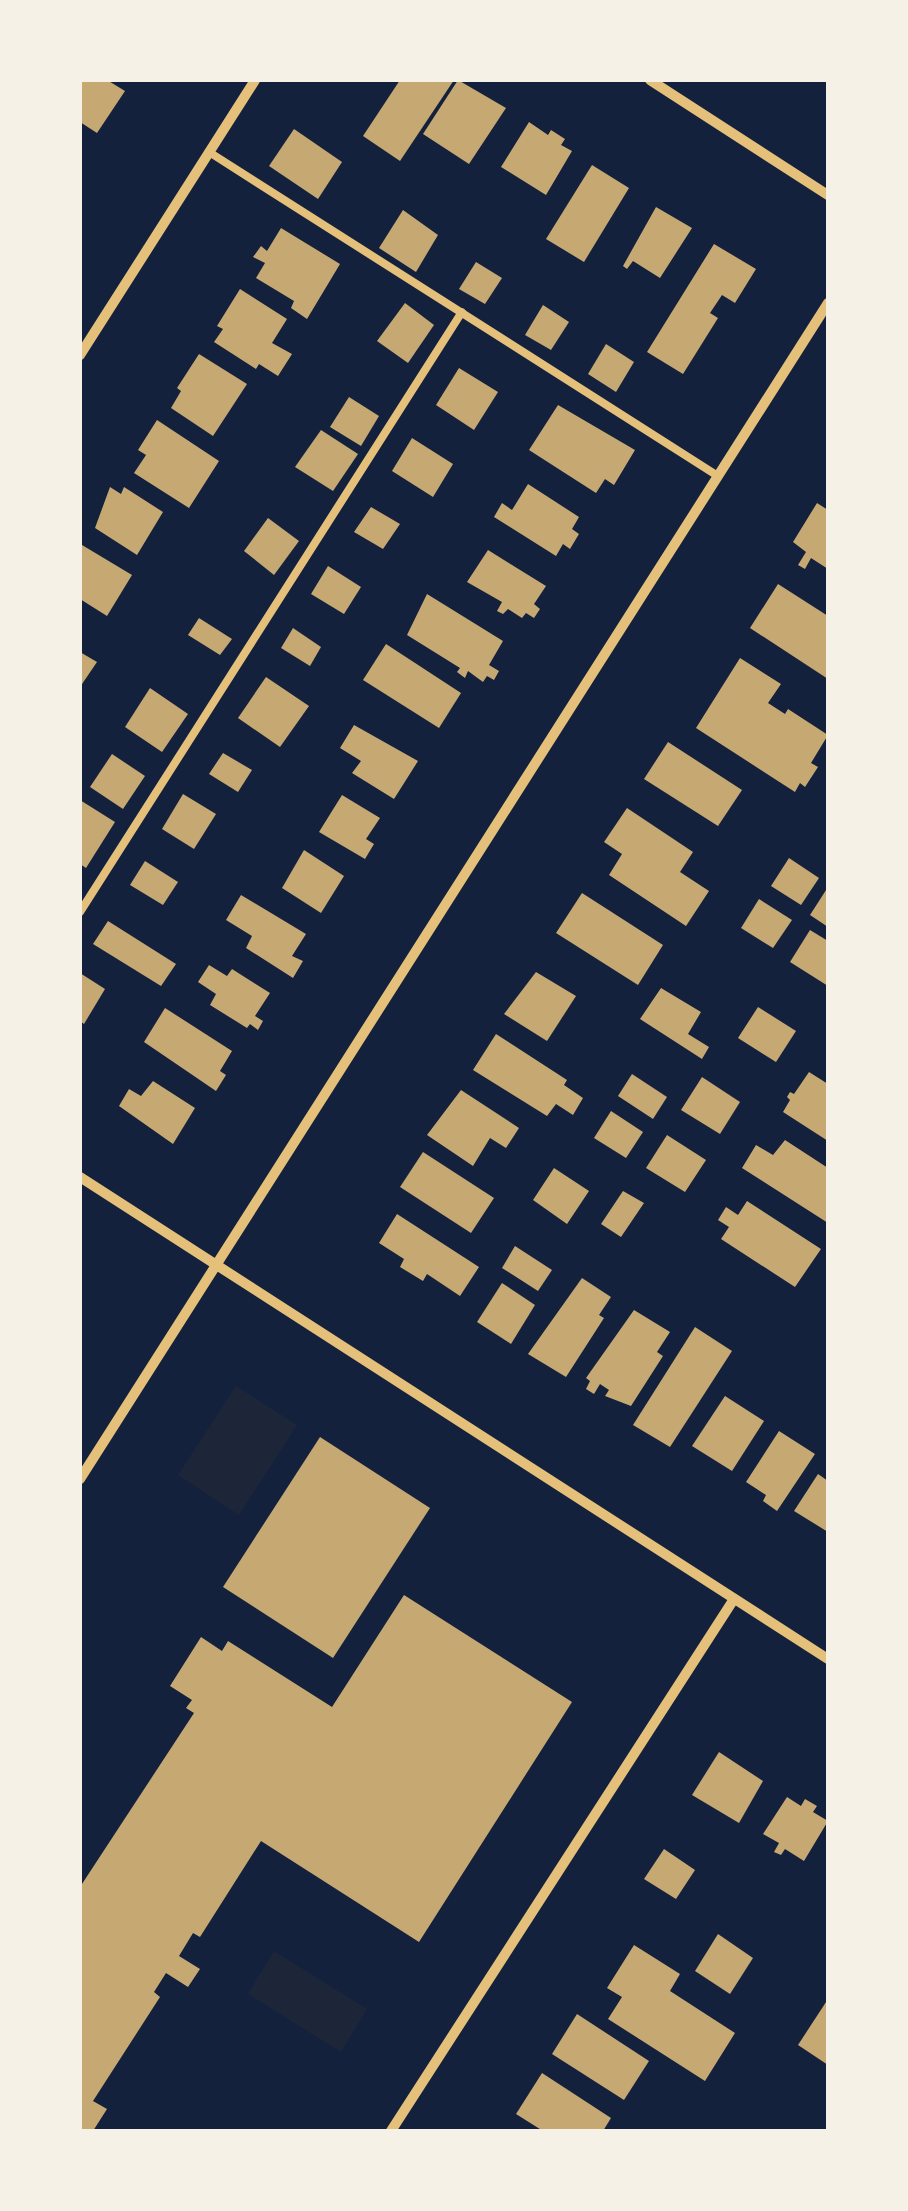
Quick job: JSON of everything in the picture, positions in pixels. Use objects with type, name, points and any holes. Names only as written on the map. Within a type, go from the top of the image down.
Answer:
[{"type":"street","points":[[80,355],[255,80]]},
{"type":"street","points":[[650,80],[828,195]]},
{"type":"street","points":[[80,1479],[828,303]]},
{"type":"street","points":[[80,1177],[828,1659]]},
{"type":"street","points":[[391,2131],[734,1598]]},
{"type":"lane","points":[[209,152],[718,476]]},
{"type":"lane","points":[[80,912],[462,312]]},
{"type":"shaded area","points":[[236,1386],[297,1425],[239,1515],[178,1475]]},
{"type":"shaded area","points":[[274,1951],[367,2009],[341,2052],[248,1994]]},
{"type":"building","points":[[80,80],[107,80],[125,91],[97,133],[80,122]]},
{"type":"building","points":[[400,80],[454,80],[400,161],[363,136]]},
{"type":"building","points":[[458,80],[506,108],[469,164],[423,134]]},
{"type":"building","points":[[529,122],[548,135],[551,130],[565,139],[561,145],[572,151],[546,195],[501,167]]},
{"type":"building","points":[[294,129],[342,162],[318,199],[269,166]]},
{"type":"building","points":[[592,165],[629,188],[584,262],[546,239]]},
{"type":"building","points":[[656,207],[692,228],[660,278],[633,261],[627,269],[623,266]]},
{"type":"building","points":[[403,210],[438,235],[416,272],[379,248]]},
{"type":"building","points":[[281,228],[340,264],[307,319],[291,308],[294,301],[256,278],[265,263],[253,257],[261,246],[267,251]]},
{"type":"building","points":[[714,244],[756,269],[735,303],[722,295],[710,313],[718,318],[683,374],[647,352]]},
{"type":"building","points":[[476,262],[502,278],[485,304],[459,289]]},
{"type":"building","points":[[240,289],[287,319],[272,343],[292,354],[278,376],[259,364],[256,369],[214,342],[223,329],[217,326]]},
{"type":"building","points":[[405,303],[434,325],[408,363],[377,341]]},
{"type":"building","points":[[543,305],[569,322],[551,350],[525,335]]},
{"type":"building","points":[[606,344],[634,362],[616,392],[588,374]]},
{"type":"building","points":[[199,354],[247,384],[213,436],[171,408],[181,391],[177,388]]},
{"type":"building","points":[[459,368],[498,392],[474,430],[436,405]]},
{"type":"building","points":[[349,397],[379,416],[361,446],[330,427]]},
{"type":"building","points":[[558,405],[635,450],[614,485],[605,479],[596,493],[529,450]]},
{"type":"building","points":[[157,420],[219,461],[189,508],[134,473],[146,455],[138,450]]},
{"type":"building","points":[[321,430],[358,454],[333,491],[295,467]]},
{"type":"building","points":[[412,438],[453,464],[433,497],[392,471]]},
{"type":"building","points":[[528,484],[579,517],[572,529],[579,534],[570,549],[563,544],[556,556],[494,517],[502,503],[512,510]]},
{"type":"building","points":[[110,487],[121,494],[124,487],[163,512],[137,555],[95,528]]},
{"type":"building","points":[[817,503],[828,510],[828,569],[811,558],[805,569],[798,565],[806,552],[793,542]]},
{"type":"building","points":[[371,507],[400,524],[383,549],[354,532]]},
{"type":"building","points":[[268,518],[299,541],[274,575],[244,551]]},
{"type":"building","points":[[82,545],[132,575],[107,616],[80,599]]},
{"type":"building","points":[[488,550],[546,586],[534,604],[540,609],[534,618],[526,613],[522,618],[508,609],[503,614],[497,611],[502,602],[467,582]]},
{"type":"building","points":[[328,566],[361,587],[344,614],[311,594]]},
{"type":"building","points":[[778,584],[828,616],[828,679],[750,628]]},
{"type":"building","points":[[427,594],[503,641],[489,665],[499,671],[494,680],[487,676],[483,682],[468,671],[465,678],[457,672],[460,668],[407,635]]},
{"type":"building","points":[[199,618],[232,639],[220,655],[188,635]]},
{"type":"building","points":[[293,628],[321,647],[310,666],[281,648]]},
{"type":"building","points":[[386,644],[461,693],[439,728],[363,680]]},
{"type":"building","points":[[80,652],[97,662],[80,687]]},
{"type":"building","points":[[740,658],[781,684],[768,703],[785,714],[788,709],[828,735],[811,763],[818,767],[805,787],[800,783],[795,792],[696,728]]},
{"type":"building","points":[[266,677],[309,706],[280,747],[238,718]]},
{"type":"building","points":[[150,688],[188,714],[162,752],[125,727]]},
{"type":"building","points":[[354,725],[418,761],[394,799],[352,773],[361,761],[340,748]]},
{"type":"building","points":[[668,742],[742,790],[718,826],[644,779]]},
{"type":"building","points":[[223,753],[252,770],[238,792],[209,774]]},
{"type":"building","points":[[112,754],[145,776],[123,809],[90,787]]},
{"type":"building","points":[[183,794],[216,814],[194,849],[162,829]]},
{"type":"building","points":[[342,795],[380,818],[366,839],[374,844],[365,859],[319,832]]},
{"type":"building","points":[[80,800],[115,822],[86,868],[80,864]]},
{"type":"building","points":[[627,808],[693,852],[680,872],[709,891],[686,926],[609,875],[622,854],[604,842]]},
{"type":"building","points":[[304,850],[344,876],[321,913],[282,888]]},
{"type":"building","points":[[789,858],[819,878],[801,905],[771,886]]},
{"type":"building","points":[[145,861],[178,882],[163,905],[130,885]]},
{"type":"building","points":[[828,887],[828,927],[810,915]]},
{"type":"building","points":[[582,893],[663,945],[638,985],[556,933]]},
{"type":"building","points":[[241,895],[306,934],[292,956],[303,961],[293,978],[246,948],[252,936],[226,920]]},
{"type":"building","points":[[759,899],[792,920],[773,948],[741,928]]},
{"type":"building","points":[[108,921],[176,964],[161,986],[93,944]]},
{"type":"building","points":[[810,930],[828,941],[828,986],[790,962]]},
{"type":"building","points":[[209,965],[227,976],[232,969],[270,993],[255,1016],[263,1021],[258,1030],[250,1024],[247,1028],[210,1005],[216,994],[198,982]]},
{"type":"building","points":[[536,972],[576,996],[547,1041],[504,1014]]},
{"type":"building","points":[[80,973],[105,989],[84,1024],[80,1021]]},
{"type":"building","points":[[661,988],[701,1012],[688,1034],[709,1047],[702,1059],[640,1019]]},
{"type":"building","points":[[758,1007],[796,1031],[776,1062],[738,1038]]},
{"type":"building","points":[[165,1008],[232,1051],[220,1071],[226,1075],[216,1091],[144,1042]]},
{"type":"building","points":[[496,1034],[567,1080],[564,1085],[583,1098],[573,1115],[556,1104],[547,1116],[473,1070]]},
{"type":"building","points":[[809,1072],[828,1084],[828,1141],[783,1112],[790,1092],[794,1094]]},
{"type":"building","points":[[632,1074],[667,1097],[653,1119],[618,1096]]},
{"type":"building","points":[[702,1077],[740,1102],[720,1134],[681,1110]]},
{"type":"building","points":[[153,1081],[195,1108],[173,1144],[119,1106],[129,1089],[141,1096]]},
{"type":"building","points":[[461,1090],[519,1128],[506,1148],[490,1138],[473,1166],[427,1135]]},
{"type":"building","points":[[611,1111],[643,1132],[626,1158],[594,1138]]},
{"type":"building","points":[[667,1135],[706,1160],[685,1192],[646,1168]]},
{"type":"building","points":[[785,1140],[828,1168],[828,1223],[742,1168],[756,1145],[773,1155]]},
{"type":"building","points":[[423,1152],[494,1198],[471,1233],[400,1187]]},
{"type":"building","points":[[554,1168],[589,1191],[567,1224],[533,1200]]},
{"type":"building","points":[[623,1191],[644,1203],[621,1237],[601,1224]]},
{"type":"building","points":[[747,1201],[821,1249],[795,1287],[721,1239],[729,1227],[718,1220],[726,1207],[738,1215]]},
{"type":"building","points":[[397,1214],[479,1267],[460,1296],[427,1274],[423,1281],[400,1267],[404,1259],[379,1243]]},
{"type":"building","points":[[515,1246],[552,1270],[538,1291],[502,1268]]},
{"type":"building","points":[[582,1278],[611,1297],[599,1315],[604,1318],[566,1377],[528,1354]]},
{"type":"building","points":[[502,1283],[535,1305],[511,1344],[477,1322]]},
{"type":"building","points":[[634,1310],[670,1332],[657,1352],[663,1356],[631,1406],[605,1396],[609,1390],[600,1384],[594,1394],[586,1389],[590,1381],[586,1378]]},
{"type":"building","points":[[695,1327],[732,1351],[670,1447],[633,1425]]},
{"type":"building","points":[[725,1396],[764,1421],[732,1471],[692,1446]]},
{"type":"building","points":[[779,1431],[815,1454],[777,1511],[763,1501],[766,1495],[746,1482]]},
{"type":"building","points":[[320,1437],[430,1508],[333,1658],[223,1587]]},
{"type":"building","points":[[818,1474],[828,1481],[828,1532],[794,1511]]},
{"type":"building","points":[[404,1595],[572,1702],[419,1942],[261,1841],[200,1937],[193,1933],[179,1956],[200,1969],[188,1987],[166,1973],[154,1992],[160,1997],[93,2101],[107,2109],[93,2131],[80,2131],[80,1887],[194,1713],[186,1708],[192,1700],[170,1686],[201,1637],[222,1651],[228,1641],[332,1707]]},
{"type":"building","points":[[719,1752],[763,1781],[739,1823],[692,1795]]},
{"type":"building","points":[[787,1797],[801,1806],[805,1799],[817,1806],[813,1812],[828,1821],[804,1861],[785,1849],[781,1855],[774,1852],[779,1843],[763,1834]]},
{"type":"building","points":[[664,1849],[695,1870],[676,1899],[644,1879]]},
{"type":"building","points":[[718,1934],[753,1958],[730,1994],[695,1971]]},
{"type":"building","points":[[634,1945],[680,1974],[670,1991],[735,2033],[705,2081],[608,2019],[622,1997],[607,1988]]},
{"type":"building","points":[[828,1999],[828,2065],[798,2045]]},
{"type":"building","points":[[577,2014],[649,2061],[624,2100],[552,2054]]},
{"type":"building","points":[[542,2073],[611,2118],[603,2131],[543,2131],[516,2114]]}]
